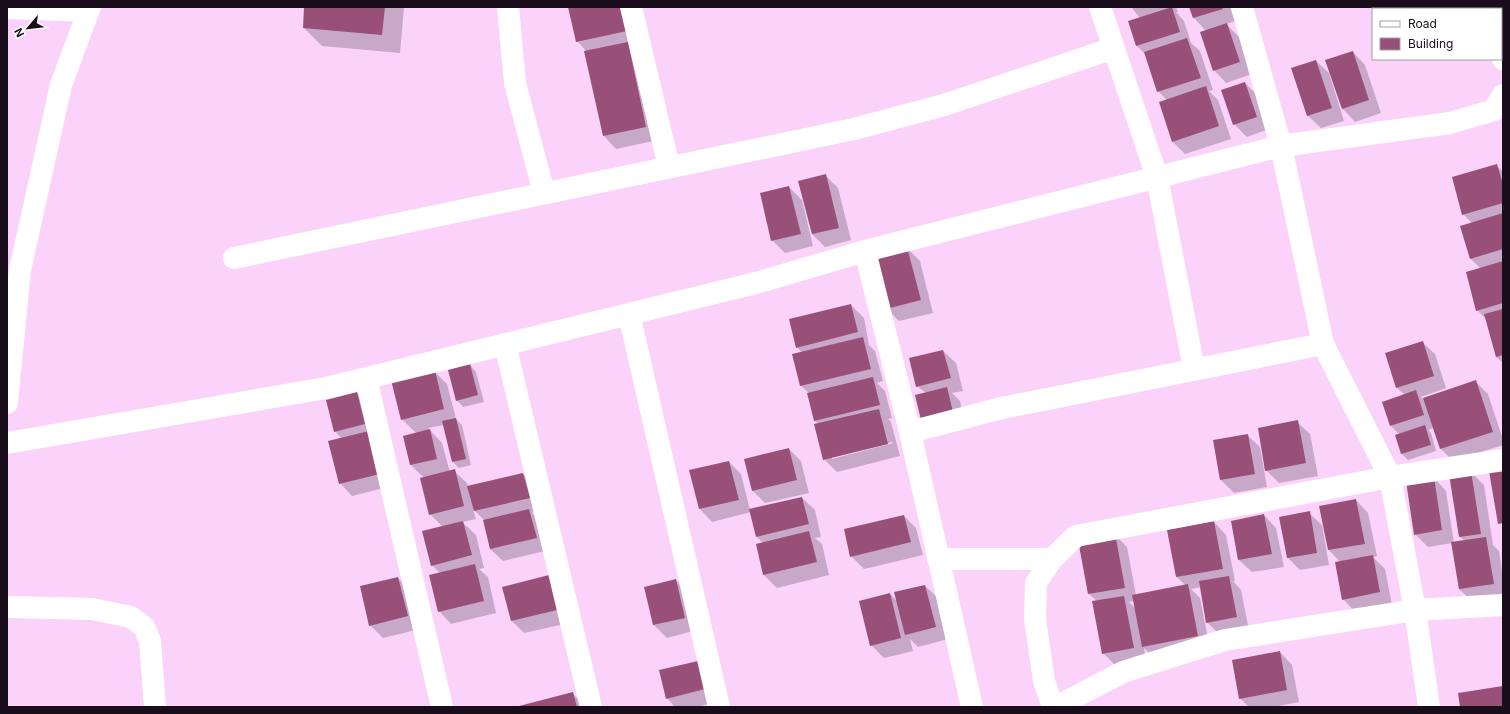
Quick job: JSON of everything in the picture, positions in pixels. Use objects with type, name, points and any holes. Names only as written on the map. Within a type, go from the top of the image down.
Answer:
[{"type":"street","points":[[508,7],[515,83],[544,193]]},
{"type":"street","points":[[635,7],[669,167]]},
{"type":"street","points":[[1100,7],[1157,177],[1194,368]]},
{"type":"street","points":[[1242,7],[1281,146],[1323,344],[1390,477],[1415,610],[1429,707]]},
{"type":"street","points":[[7,8],[89,9],[61,84],[20,270],[7,403]]},
{"type":"street","points":[[234,258],[854,128],[944,105],[1114,48]]},
{"type":"street","points":[[7,443],[326,388],[756,283],[866,251],[1281,146],[1450,122],[1494,110],[1501,106]]},
{"type":"street","points":[[866,251],[910,432],[972,707]]},
{"type":"street","points":[[629,314],[719,707]]},
{"type":"street","points":[[505,344],[590,707]]},
{"type":"street","points":[[910,432],[1002,408],[1194,368],[1323,344]]},
{"type":"street","points":[[366,378],[442,707]]},
{"type":"street","points":[[1053,707],[1044,681],[1035,619],[1036,583],[1052,559],[1076,536],[1390,477],[1503,460]]},
{"type":"street","points":[[938,559],[1052,559]]},
{"type":"street","points":[[1056,707],[1123,672],[1225,640],[1415,610],[1503,605]]},
{"type":"street","points":[[7,607],[92,610],[131,617],[144,627],[150,641],[155,707]]},
{"type":"building","points":[[304,7],[385,7],[382,35],[303,28]]},
{"type":"building","points":[[568,7],[622,7],[627,31],[576,42]]},
{"type":"building","points":[[1172,7],[1180,32],[1136,46],[1128,21]]},
{"type":"building","points":[[1189,7],[1222,7],[1223,9],[1193,18]]},
{"type":"building","points":[[1227,23],[1240,62],[1213,71],[1200,32]]},
{"type":"building","points":[[1187,38],[1201,78],[1157,92],[1144,52]]},
{"type":"building","points":[[628,42],[646,127],[603,136],[584,51]]},
{"type":"building","points":[[1353,51],[1369,100],[1342,109],[1325,60]]},
{"type":"building","points":[[1316,60],[1332,108],[1307,116],[1291,68]]},
{"type":"building","points":[[1245,82],[1257,117],[1233,125],[1221,90]]},
{"type":"building","points":[[1206,86],[1219,126],[1172,142],[1159,102]]},
{"type":"building","points":[[1497,164],[1503,185],[1503,203],[1462,215],[1452,177]]},
{"type":"building","points":[[826,174],[839,228],[812,234],[798,181]]},
{"type":"building","points":[[789,186],[801,234],[771,241],[760,193]]},
{"type":"building","points":[[1503,213],[1503,249],[1470,259],[1460,226]]},
{"type":"building","points":[[907,247],[921,300],[886,309],[873,255]]},
{"type":"building","points":[[1503,261],[1503,303],[1476,311],[1466,272]]},
{"type":"building","points":[[851,304],[858,332],[796,348],[789,319]]},
{"type":"building","points":[[1503,309],[1503,355],[1496,357],[1484,314]]},
{"type":"building","points":[[863,337],[871,369],[800,386],[792,354]]},
{"type":"building","points":[[1423,341],[1434,376],[1396,388],[1385,353]]},
{"type":"building","points":[[943,350],[951,378],[916,387],[909,358]]},
{"type":"building","points":[[470,364],[478,395],[456,401],[448,370]]},
{"type":"building","points":[[435,370],[444,409],[401,420],[391,380]]},
{"type":"building","points":[[873,377],[880,405],[814,421],[807,393]]},
{"type":"building","points":[[1476,380],[1493,432],[1440,449],[1423,398]]},
{"type":"building","points":[[947,387],[953,412],[921,420],[915,395]]},
{"type":"building","points":[[1416,390],[1424,415],[1390,426],[1382,402]]},
{"type":"building","points":[[357,392],[365,424],[334,432],[326,400]]},
{"type":"building","points":[[879,409],[888,444],[823,460],[814,424]]},
{"type":"building","points":[[456,418],[466,459],[452,462],[442,421]]},
{"type":"building","points":[[1298,420],[1306,463],[1265,471],[1258,428]]},
{"type":"building","points":[[1425,425],[1431,445],[1401,454],[1395,435]]},
{"type":"building","points":[[430,429],[437,459],[410,465],[403,436]]},
{"type":"building","points":[[369,431],[380,474],[339,484],[328,441]]},
{"type":"building","points":[[1248,434],[1255,474],[1220,480],[1213,440]]},
{"type":"building","points":[[789,448],[797,480],[752,491],[744,459]]},
{"type":"building","points":[[729,461],[739,500],[699,509],[689,470]]},
{"type":"building","points":[[1503,468],[1503,523],[1498,524],[1489,471]]},
{"type":"building","points":[[455,469],[464,506],[429,515],[420,478]]},
{"type":"building","points":[[1471,471],[1481,534],[1459,537],[1449,474]]},
{"type":"building","points":[[523,473],[530,498],[474,511],[467,486]]},
{"type":"building","points":[[1434,477],[1442,530],[1414,535],[1406,481]]},
{"type":"building","points":[[802,497],[809,524],[756,537],[749,509]]},
{"type":"building","points":[[1356,499],[1365,544],[1328,550],[1319,506]]},
{"type":"building","points":[[529,509],[537,538],[490,549],[483,520]]},
{"type":"building","points":[[1310,511],[1317,553],[1287,558],[1279,517]]},
{"type":"building","points":[[1264,514],[1272,554],[1238,560],[1231,521]]},
{"type":"building","points":[[904,515],[911,542],[850,557],[844,529]]},
{"type":"building","points":[[463,521],[472,555],[431,566],[422,531]]},
{"type":"building","points":[[1214,521],[1223,569],[1176,577],[1167,530]]},
{"type":"building","points":[[809,531],[817,562],[763,575],[756,544]]},
{"type":"building","points":[[1115,533],[1125,588],[1088,594],[1078,540]]},
{"type":"building","points":[[1486,537],[1494,584],[1459,589],[1451,542]]},
{"type":"building","points":[[1373,555],[1380,592],[1342,600],[1335,562]]},
{"type":"building","points":[[475,564],[484,601],[438,612],[429,575]]},
{"type":"building","points":[[549,575],[557,610],[511,621],[502,587]]},
{"type":"building","points":[[1229,576],[1237,617],[1206,623],[1199,581]]},
{"type":"building","points":[[398,577],[408,616],[369,626],[360,586]]},
{"type":"building","points":[[676,579],[685,618],[653,625],[644,587]]},
{"type":"building","points":[[1188,584],[1198,636],[1142,647],[1132,595]]},
{"type":"building","points":[[925,585],[936,627],[905,635],[894,592]]},
{"type":"building","points":[[890,593],[901,638],[870,646],[859,601]]},
{"type":"building","points":[[1124,596],[1134,648],[1102,654],[1092,601]]},
{"type":"building","points":[[1280,651],[1287,690],[1239,699],[1232,660]]},
{"type":"building","points":[[698,661],[705,689],[666,699],[659,670]]},
{"type":"building","points":[[1503,686],[1503,707],[1460,707],[1458,693]]},
{"type":"building","points":[[573,692],[577,707],[519,706]]}]
